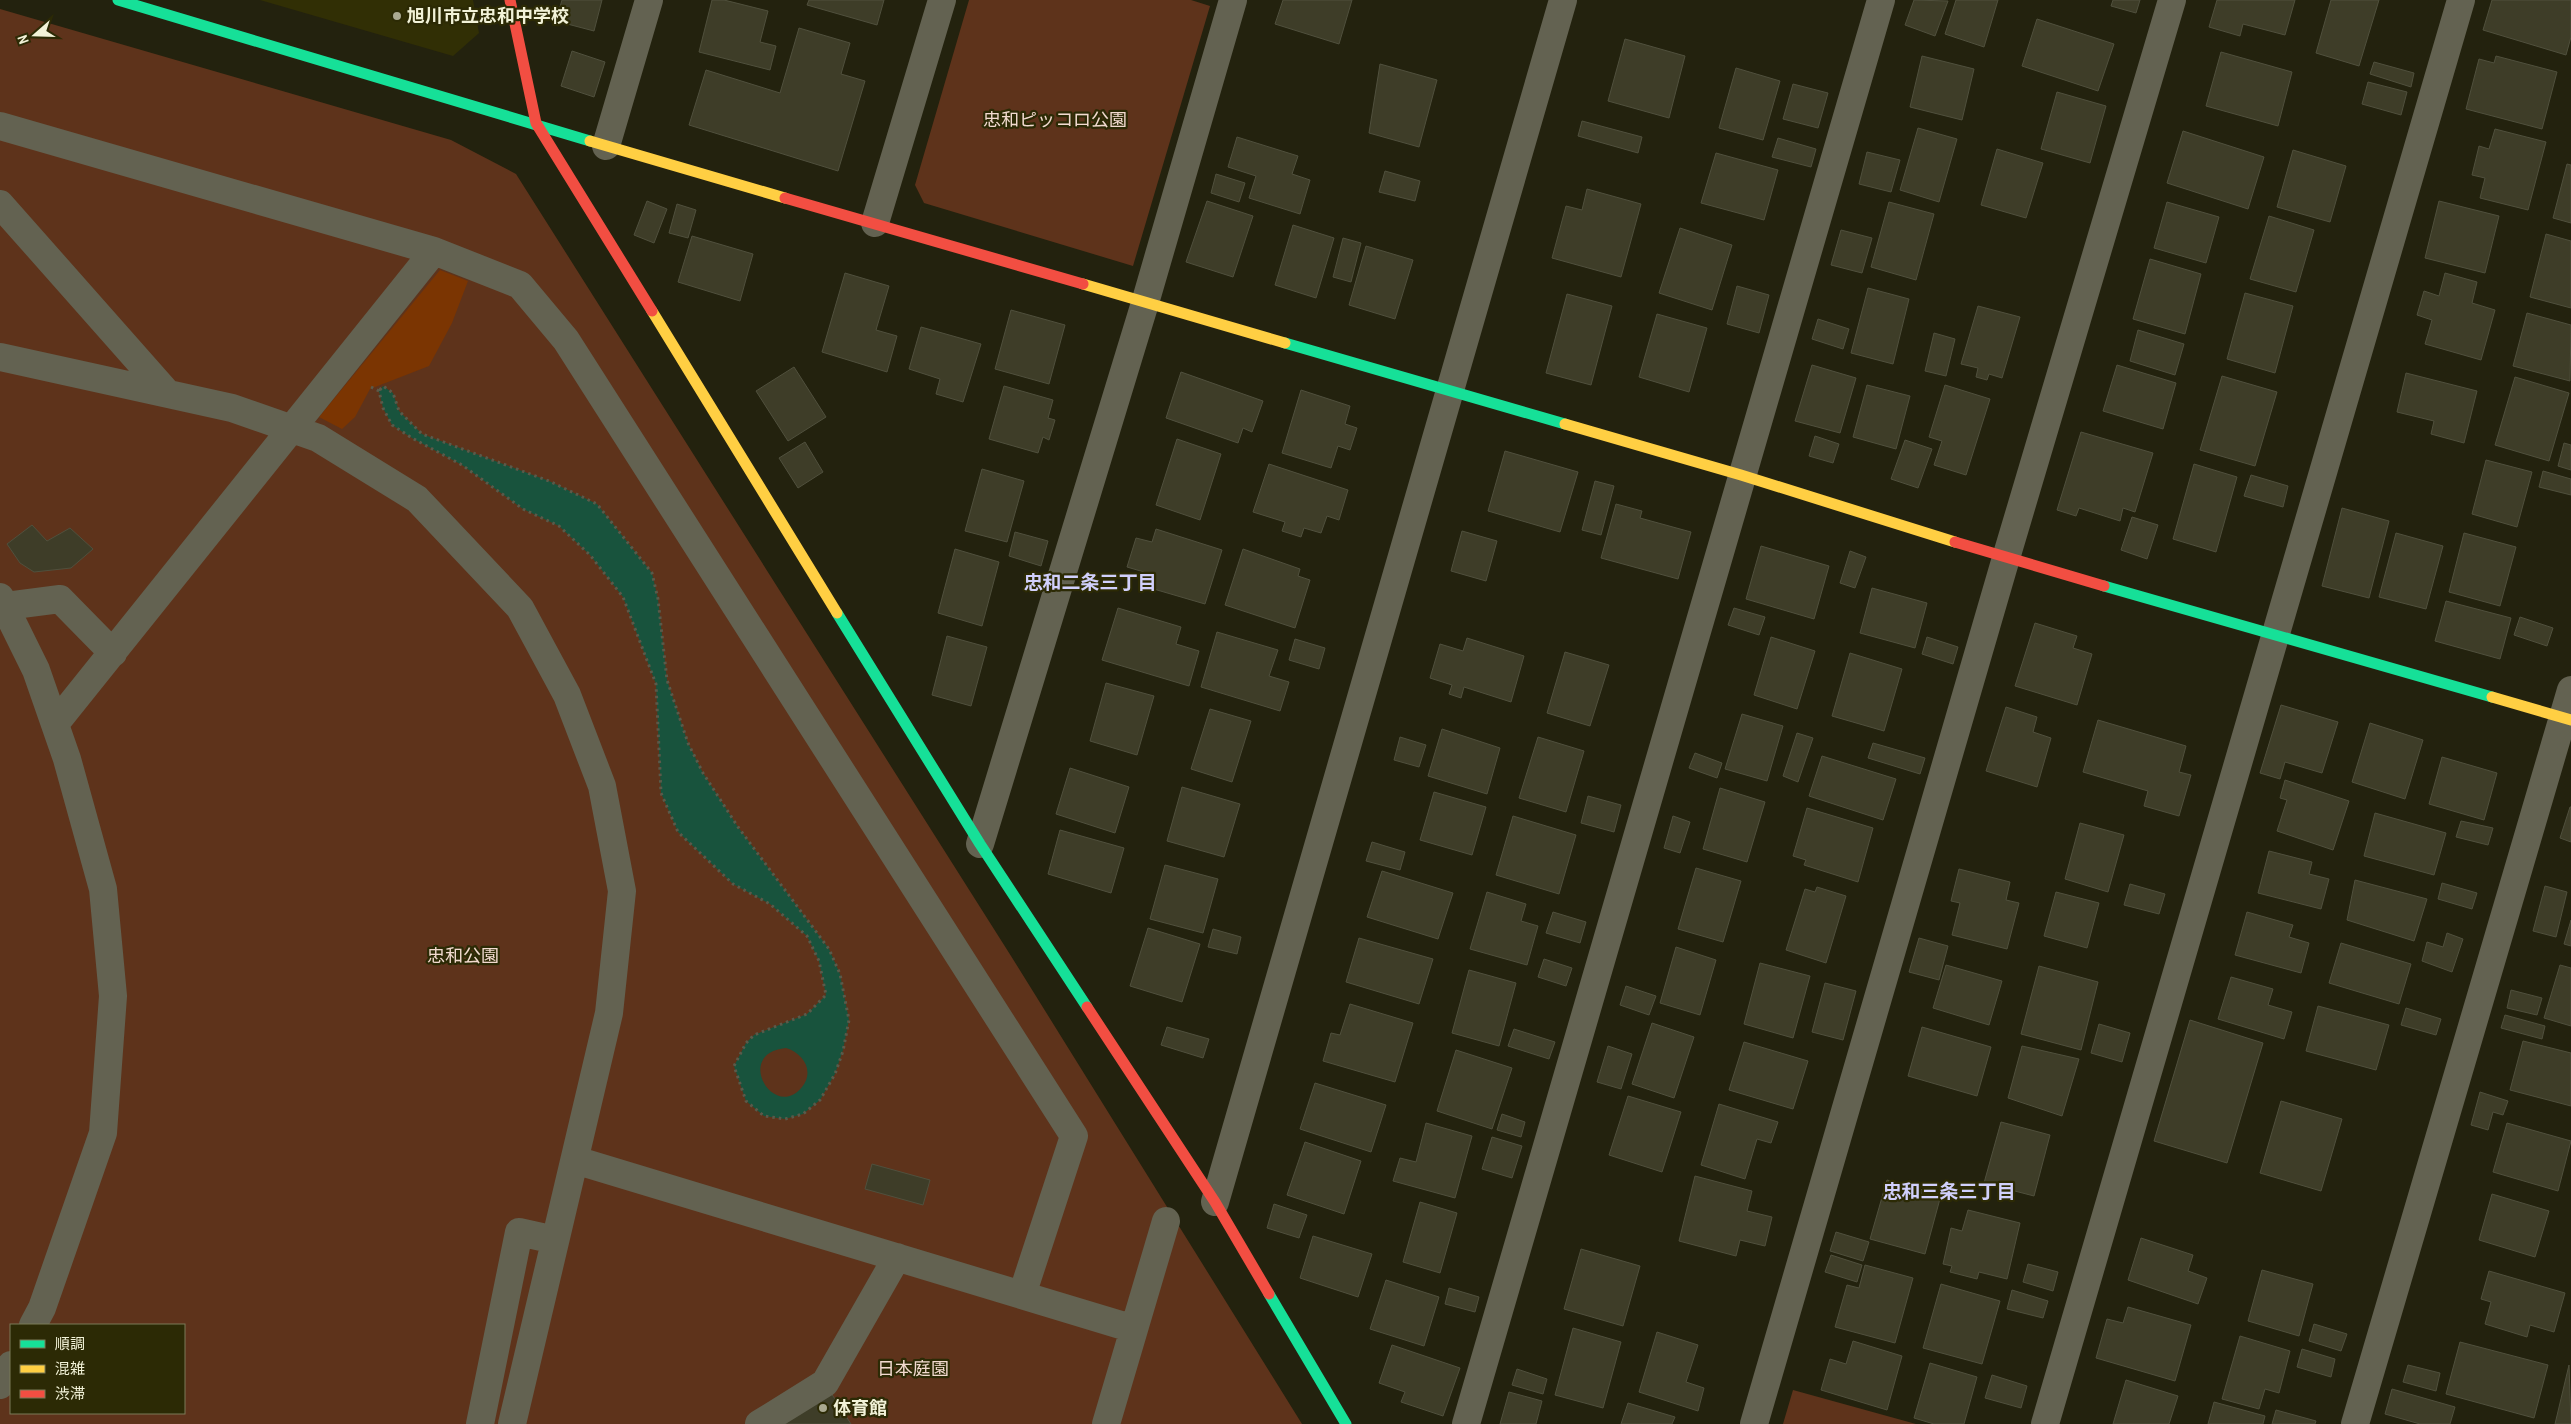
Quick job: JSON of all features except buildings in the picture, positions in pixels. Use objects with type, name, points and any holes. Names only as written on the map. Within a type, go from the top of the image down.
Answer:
[{"type":"street","points":[[118,0],[606,146],[1741,475],[2006,558],[2567,719]]},
{"type":"street","points":[[510,0],[536,124],[980,844],[1215,1202],[1346,1424]]},
{"type":"street","points":[[606,146],[649,0]]},
{"type":"street","points":[[876,223],[942,0]]},
{"type":"street","points":[[980,844],[1145,303],[1233,0]]},
{"type":"street","points":[[1215,1202],[1563,0]]},
{"type":"street","points":[[1466,1424],[1741,475],[1881,0]]},
{"type":"street","points":[[1754,1424],[2006,558],[2172,0]]},
{"type":"street","points":[[2045,1424],[2460,0]]},
{"type":"street","points":[[0,126],[434,251],[520,285],[566,340],[1074,1136],[1022,1295]]},
{"type":"street","points":[[0,204],[168,394]]},
{"type":"street","points":[[55,724],[434,251]]},
{"type":"street","points":[[0,357],[232,408],[318,438],[417,499],[520,608],[567,695],[602,786],[622,891],[609,1013],[512,1424]]},
{"type":"street","points":[[34,1324],[42,1308],[103,1133],[113,996],[102,889],[67,759],[36,670],[3,601],[60,599],[113,653]]},
{"type":"street","points":[[2355,1424],[2567,719],[2571,690]]},
{"type":"street","points":[[575,1160],[1134,1329]]},
{"type":"street","points":[[1106,1424],[1166,1221]]},
{"type":"street","points":[[480,1424],[519,1232],[555,1240]]},
{"type":"street","points":[[759,1424],[825,1383],[897,1257]]},
{"type":"street","points":[[0,1385],[10,1367]]},
{"type":"path","points":[[341,369],[379,391],[383,408],[392,424],[412,438],[462,465],[523,509],[559,526],[590,555],[623,597],[656,684],[661,793],[678,832],[733,884],[770,904],[807,936],[819,961],[826,995],[807,1014],[754,1035],[746,1043],[734,1066],[746,1101],[764,1116],[785,1119],[803,1114],[820,1100],[835,1074],[843,1050],[849,1020],[840,974],[829,949],[738,827],[703,773],[688,743],[667,680],[658,599],[652,573],[597,504],[549,481],[422,434],[399,411],[393,394],[383,386],[379,391]]},
{"type":"shaded area","name":"旭川市立忠和中学校","points":[[260,0],[473,0],[479,33],[453,56]]},
{"type":"shaded area","points":[[440,270],[468,281],[452,323],[429,366],[370,389],[355,417],[342,429],[319,417]]},
{"type":"shaded area","points":[[383,386],[393,393],[399,411],[422,434],[549,481],[597,504],[652,573],[658,599],[667,680],[688,743],[703,773],[738,827],[829,949],[840,974],[849,1020],[843,1050],[835,1074],[820,1100],[803,1114],[785,1119],[764,1116],[746,1101],[734,1066],[746,1043],[754,1035],[807,1014],[826,995],[819,961],[807,936],[770,904],[733,884],[678,832],[661,793],[656,684],[623,597],[590,555],[559,526],[523,509],[462,465],[392,425],[383,408],[379,391]],"holes":[[[786,1048],[792,1050],[805,1063],[807,1069],[806,1081],[791,1096],[780,1096],[771,1091],[764,1082],[760,1072],[762,1061],[770,1053]]]},
{"type":"green space","name":"忠和ピッコロ公園","points":[[969,0],[1191,0],[1210,6],[1133,266],[924,203],[915,185]]},
{"type":"green space","name":"忠和公園","points":[[0,9],[451,140],[516,174],[1011,956],[1302,1424],[0,1424]]},
{"type":"green space","points":[[1793,1390],[1916,1424],[1783,1424]]},
{"type":"traffic: fast","points":[[118,0],[590,141]]},
{"type":"traffic: fast","points":[[1285,343],[1565,424]]},
{"type":"traffic: fast","points":[[2104,586],[2492,697]]},
{"type":"traffic: fast","points":[[837,613],[980,844],[1087,1007]]},
{"type":"traffic: fast","points":[[1269,1294],[1346,1424]]},
{"type":"traffic: slow","points":[[590,141],[785,198]]},
{"type":"traffic: slow","points":[[1083,284],[1285,343]]},
{"type":"traffic: slow","points":[[652,311],[837,613]]},
{"type":"traffic: slow","points":[[1565,424],[1741,475],[1955,542]]},
{"type":"traffic: slow","points":[[2492,697],[2571,720]]},
{"type":"traffic: jam","points":[[510,0],[536,123],[652,311]]},
{"type":"traffic: jam","points":[[785,198],[1083,284]]},
{"type":"traffic: jam","points":[[1955,542],[2104,586]]},
{"type":"traffic: jam","points":[[1087,1007],[1215,1202],[1269,1294]]},
{"type":"place","name":"旭川市立忠和中学校","points":[[397,16]]},
{"type":"place","name":"体育館","points":[[823,1408]]},
{"type":"district","name":"忠和二条三丁目","points":[[1090,582]]},
{"type":"district","name":"忠和三条三丁目","points":[[1949,1191]]},
{"type":"park label","name":"日本庭園","points":[[913,1369]]}]
